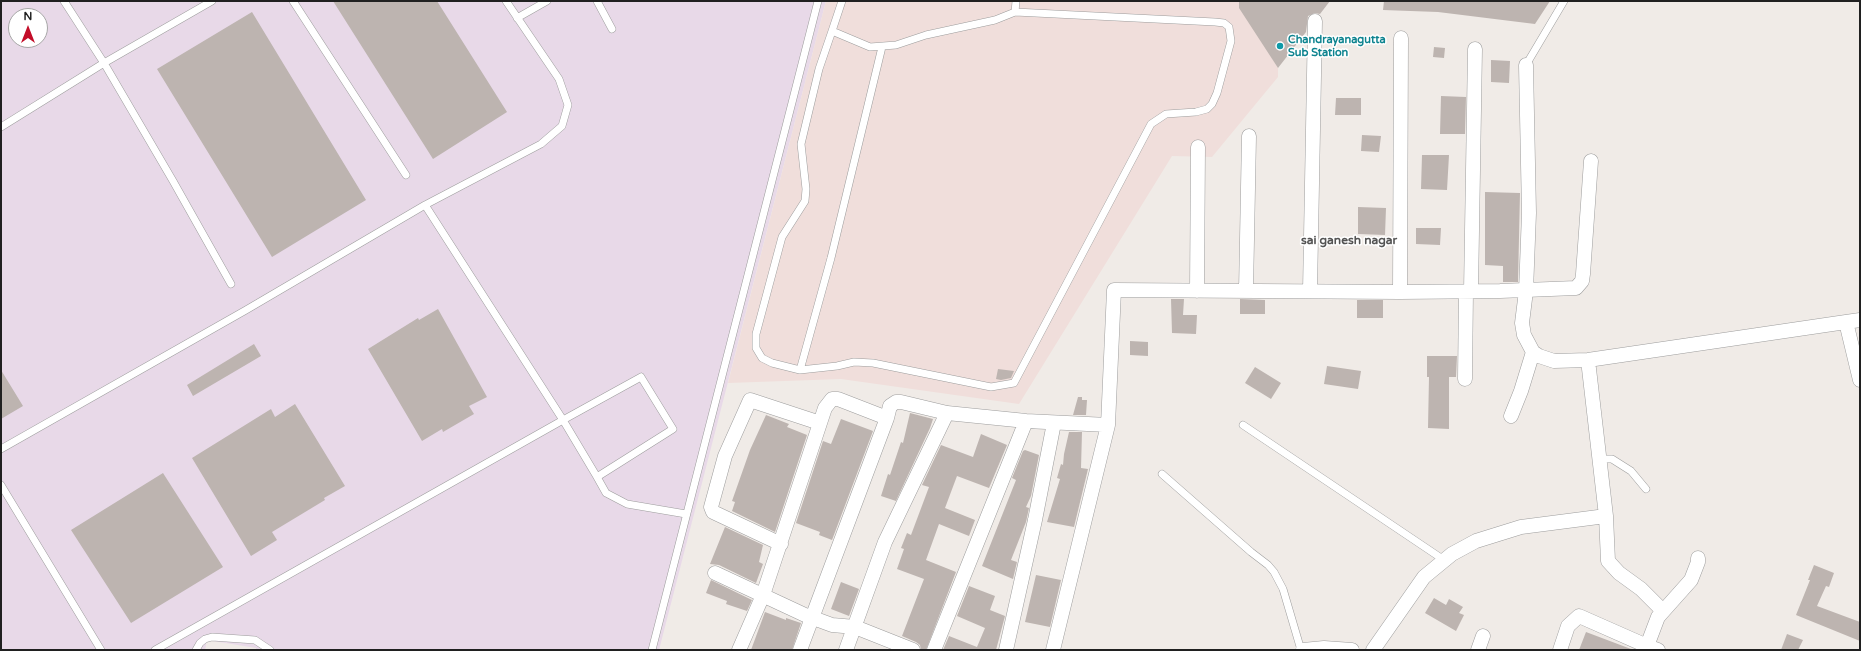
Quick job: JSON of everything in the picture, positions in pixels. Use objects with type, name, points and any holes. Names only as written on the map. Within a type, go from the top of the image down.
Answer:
[{"type":"street","points":[[1310,292],[1315,21]]},
{"type":"street","points":[[1400,292],[1401,38]]},
{"type":"street","points":[[1465,378],[1475,49]]},
{"type":"street","points":[[1526,65],[1529,213],[1526,291],[1522,323],[1524,335],[1533,352],[1539,356],[1554,361],[1588,360],[1853,321],[1860,380]]},
{"type":"street","points":[[1246,291],[1249,136]]},
{"type":"street","points":[[1198,147],[1198,291]]},
{"type":"street","points":[[1053,650],[1108,426],[1114,290],[1468,292],[1576,288],[1582,281],[1591,161]]},
{"type":"street","points":[[1511,416],[1522,391],[1533,352]]},
{"type":"street","points":[[1588,360],[1606,516],[1608,561],[1619,573],[1641,589],[1663,611]]},
{"type":"street","points":[[739,650],[763,595],[827,404],[832,399],[838,399],[887,418]]},
{"type":"street","points":[[781,544],[713,512],[711,507],[725,456],[750,400],[820,423]]},
{"type":"street","points":[[800,650],[887,418],[890,406],[896,402],[947,413],[1026,422],[1108,426]]},
{"type":"street","points":[[846,650],[885,542],[947,413]]},
{"type":"street","points":[[934,650],[1026,422]]},
{"type":"street","points":[[1006,650],[1035,520],[1054,424]]},
{"type":"street","points":[[1373,650],[1424,577],[1444,560],[1476,541],[1521,527],[1606,516]]},
{"type":"street","points":[[1560,650],[1568,626],[1579,616],[1650,649],[1658,617],[1691,580],[1698,562],[1698,558]]},
{"type":"street","points":[[715,573],[813,618],[832,625],[855,627],[913,650]]},
{"type":"street","points":[[1478,650],[1482,636]]},
{"type":"street","points":[[1302,650],[1324,648],[1352,650]]},
{"type":"lane","points":[[64,1],[104,63],[231,284]]},
{"type":"lane","points":[[1,127],[104,63],[212,1]]},
{"type":"lane","points":[[293,1],[406,175]]},
{"type":"lane","points":[[1,449],[246,310],[425,205],[541,144],[562,126],[568,105],[559,80],[506,1]]},
{"type":"lane","points":[[517,18],[546,1]]},
{"type":"lane","points":[[597,1],[612,28]]},
{"type":"lane","points":[[652,650],[818,1]]},
{"type":"lane","points":[[832,31],[870,46],[882,47],[896,45],[926,35],[995,20],[1015,12],[1224,23],[1229,27],[1231,40],[1217,93],[1207,109],[1196,112],[1166,114],[1152,124],[1014,383],[991,386],[873,363],[854,362],[800,370],[772,363],[762,358],[756,348],[756,334],[782,237],[805,201],[806,190],[801,144],[819,69],[842,1]]},
{"type":"lane","points":[[1015,12],[1016,1]]},
{"type":"lane","points":[[1526,65],[1564,1]]},
{"type":"lane","points":[[800,370],[833,251],[882,47]]},
{"type":"lane","points":[[425,205],[563,420],[606,493],[627,504],[686,514]]},
{"type":"lane","points":[[155,650],[641,377],[673,429],[597,477]]},
{"type":"lane","points":[[1243,426],[1444,560]]},
{"type":"lane","points":[[1599,459],[1612,459],[1631,471],[1646,489]]},
{"type":"lane","points":[[1162,474],[1274,572],[1283,589],[1302,650]]},
{"type":"lane","points":[[1,485],[101,650]]},
{"type":"lane","points":[[196,650],[200,643],[205,639],[212,637],[255,640],[270,650]]},
{"type":"shaded area","points":[[1,1],[826,1],[659,650],[256,650],[256,648],[207,640],[205,650],[1,650]]},
{"type":"shaded area","points":[[826,1],[1239,1],[1278,68],[1278,77],[1212,157],[1172,156],[1019,404],[841,379],[728,383]]},
{"type":"building","points":[[333,1],[437,1],[507,112],[433,159]]},
{"type":"building","points":[[1239,1],[1330,1],[1320,14],[1315,13],[1308,16],[1306,32],[1278,68],[1239,8]]},
{"type":"building","points":[[1384,1],[1550,1],[1535,24],[1438,12],[1383,10]]},
{"type":"building","points":[[252,12],[366,200],[272,257],[157,69]]},
{"type":"building","points":[[1434,47],[1445,48],[1444,58],[1433,57]]},
{"type":"building","points":[[1491,60],[1510,61],[1509,83],[1491,82]]},
{"type":"building","points":[[1441,96],[1466,97],[1465,134],[1440,134]]},
{"type":"building","points":[[1336,98],[1361,98],[1361,115],[1335,115]]},
{"type":"building","points":[[1362,135],[1381,136],[1379,152],[1361,151]]},
{"type":"building","points":[[1422,155],[1449,155],[1447,190],[1421,189]]},
{"type":"building","points":[[1485,192],[1520,193],[1518,282],[1503,282],[1503,266],[1485,265]]},
{"type":"building","points":[[1358,207],[1386,208],[1385,235],[1358,234]]},
{"type":"building","points":[[1416,228],[1441,228],[1440,245],[1416,244]]},
{"type":"building","points":[[1171,299],[1184,299],[1183,315],[1197,315],[1196,334],[1172,333]]},
{"type":"building","points":[[1240,299],[1265,300],[1265,314],[1240,314]]},
{"type":"building","points":[[1357,300],[1383,300],[1383,318],[1357,318]]},
{"type":"building","points":[[438,309],[487,397],[469,406],[474,414],[443,432],[442,429],[422,441],[368,349],[418,318],[419,320]]},
{"type":"building","points":[[1130,341],[1148,342],[1148,356],[1130,355]]},
{"type":"building","points":[[254,344],[261,356],[193,396],[187,385]]},
{"type":"building","points":[[1427,356],[1457,356],[1456,377],[1449,377],[1449,429],[1428,428],[1429,377],[1427,377]]},
{"type":"building","points":[[1327,366],[1361,371],[1358,389],[1324,384]]},
{"type":"building","points":[[1255,367],[1281,383],[1271,399],[1245,383]]},
{"type":"building","points":[[998,369],[1014,371],[1011,378],[1001,380],[996,379]]},
{"type":"building","points":[[1,370],[23,406],[1,419]]},
{"type":"building","points":[[1078,397],[1082,397],[1082,400],[1087,400],[1086,415],[1073,415]]},
{"type":"building","points":[[295,404],[345,486],[272,532],[277,540],[251,556],[192,458],[271,409],[275,417]]},
{"type":"building","points":[[910,413],[933,419],[896,501],[881,496],[901,442],[903,443]]},
{"type":"building","points":[[766,415],[789,424],[787,427],[807,435],[775,532],[732,511],[735,502],[732,501],[750,450]]},
{"type":"building","points":[[841,419],[873,431],[832,540],[819,535],[820,532],[796,523],[823,441],[831,444]]},
{"type":"building","points":[[1069,432],[1082,432],[1081,468],[1088,469],[1074,527],[1047,522],[1060,479],[1057,478],[1061,464],[1063,465]]},
{"type":"building","points":[[981,434],[1007,445],[989,488],[957,476],[945,508],[975,520],[969,536],[939,524],[926,560],[956,572],[926,650],[921,650],[920,645],[916,642],[902,636],[924,579],[897,569],[904,549],[901,548],[907,533],[911,535],[929,487],[922,485],[941,445],[973,457]]},
{"type":"building","points":[[1025,450],[1039,455],[1031,496],[1026,507],[1029,508],[1026,522],[1011,560],[1017,562],[1013,579],[982,566],[1016,480],[1012,478],[1023,451]]},
{"type":"building","points":[[163,473],[223,567],[131,623],[71,530]]},
{"type":"building","points":[[725,527],[763,545],[759,562],[763,564],[756,583],[719,565],[710,564]]},
{"type":"building","points":[[1814,565],[1834,573],[1829,587],[1826,586],[1817,606],[1860,622],[1860,641],[1796,615],[1810,580],[1808,580]]},
{"type":"building","points":[[1036,575],[1061,580],[1050,627],[1025,622]]},
{"type":"building","points":[[711,580],[752,600],[747,611],[726,604],[727,601],[706,593]]},
{"type":"building","points":[[841,582],[859,589],[849,616],[831,609]]},
{"type":"building","points":[[969,586],[995,596],[990,610],[1005,616],[996,650],[943,650],[949,636],[977,647],[985,628],[957,616]]},
{"type":"building","points":[[1434,598],[1446,605],[1449,599],[1463,607],[1459,613],[1464,615],[1456,631],[1425,613]]},
{"type":"building","points":[[765,612],[786,620],[786,618],[801,623],[792,650],[751,650]]},
{"type":"building","points":[[1586,632],[1631,649],[1631,650],[1579,650]]},
{"type":"building","points":[[1787,634],[1803,640],[1798,650],[1781,650]]},
{"type":"place","name":"Chandrayanagutta Sub Station","points":[[1280,46]]},
{"type":"district","name":"sai ganesh nagar","points":[[1349,241]]}]
